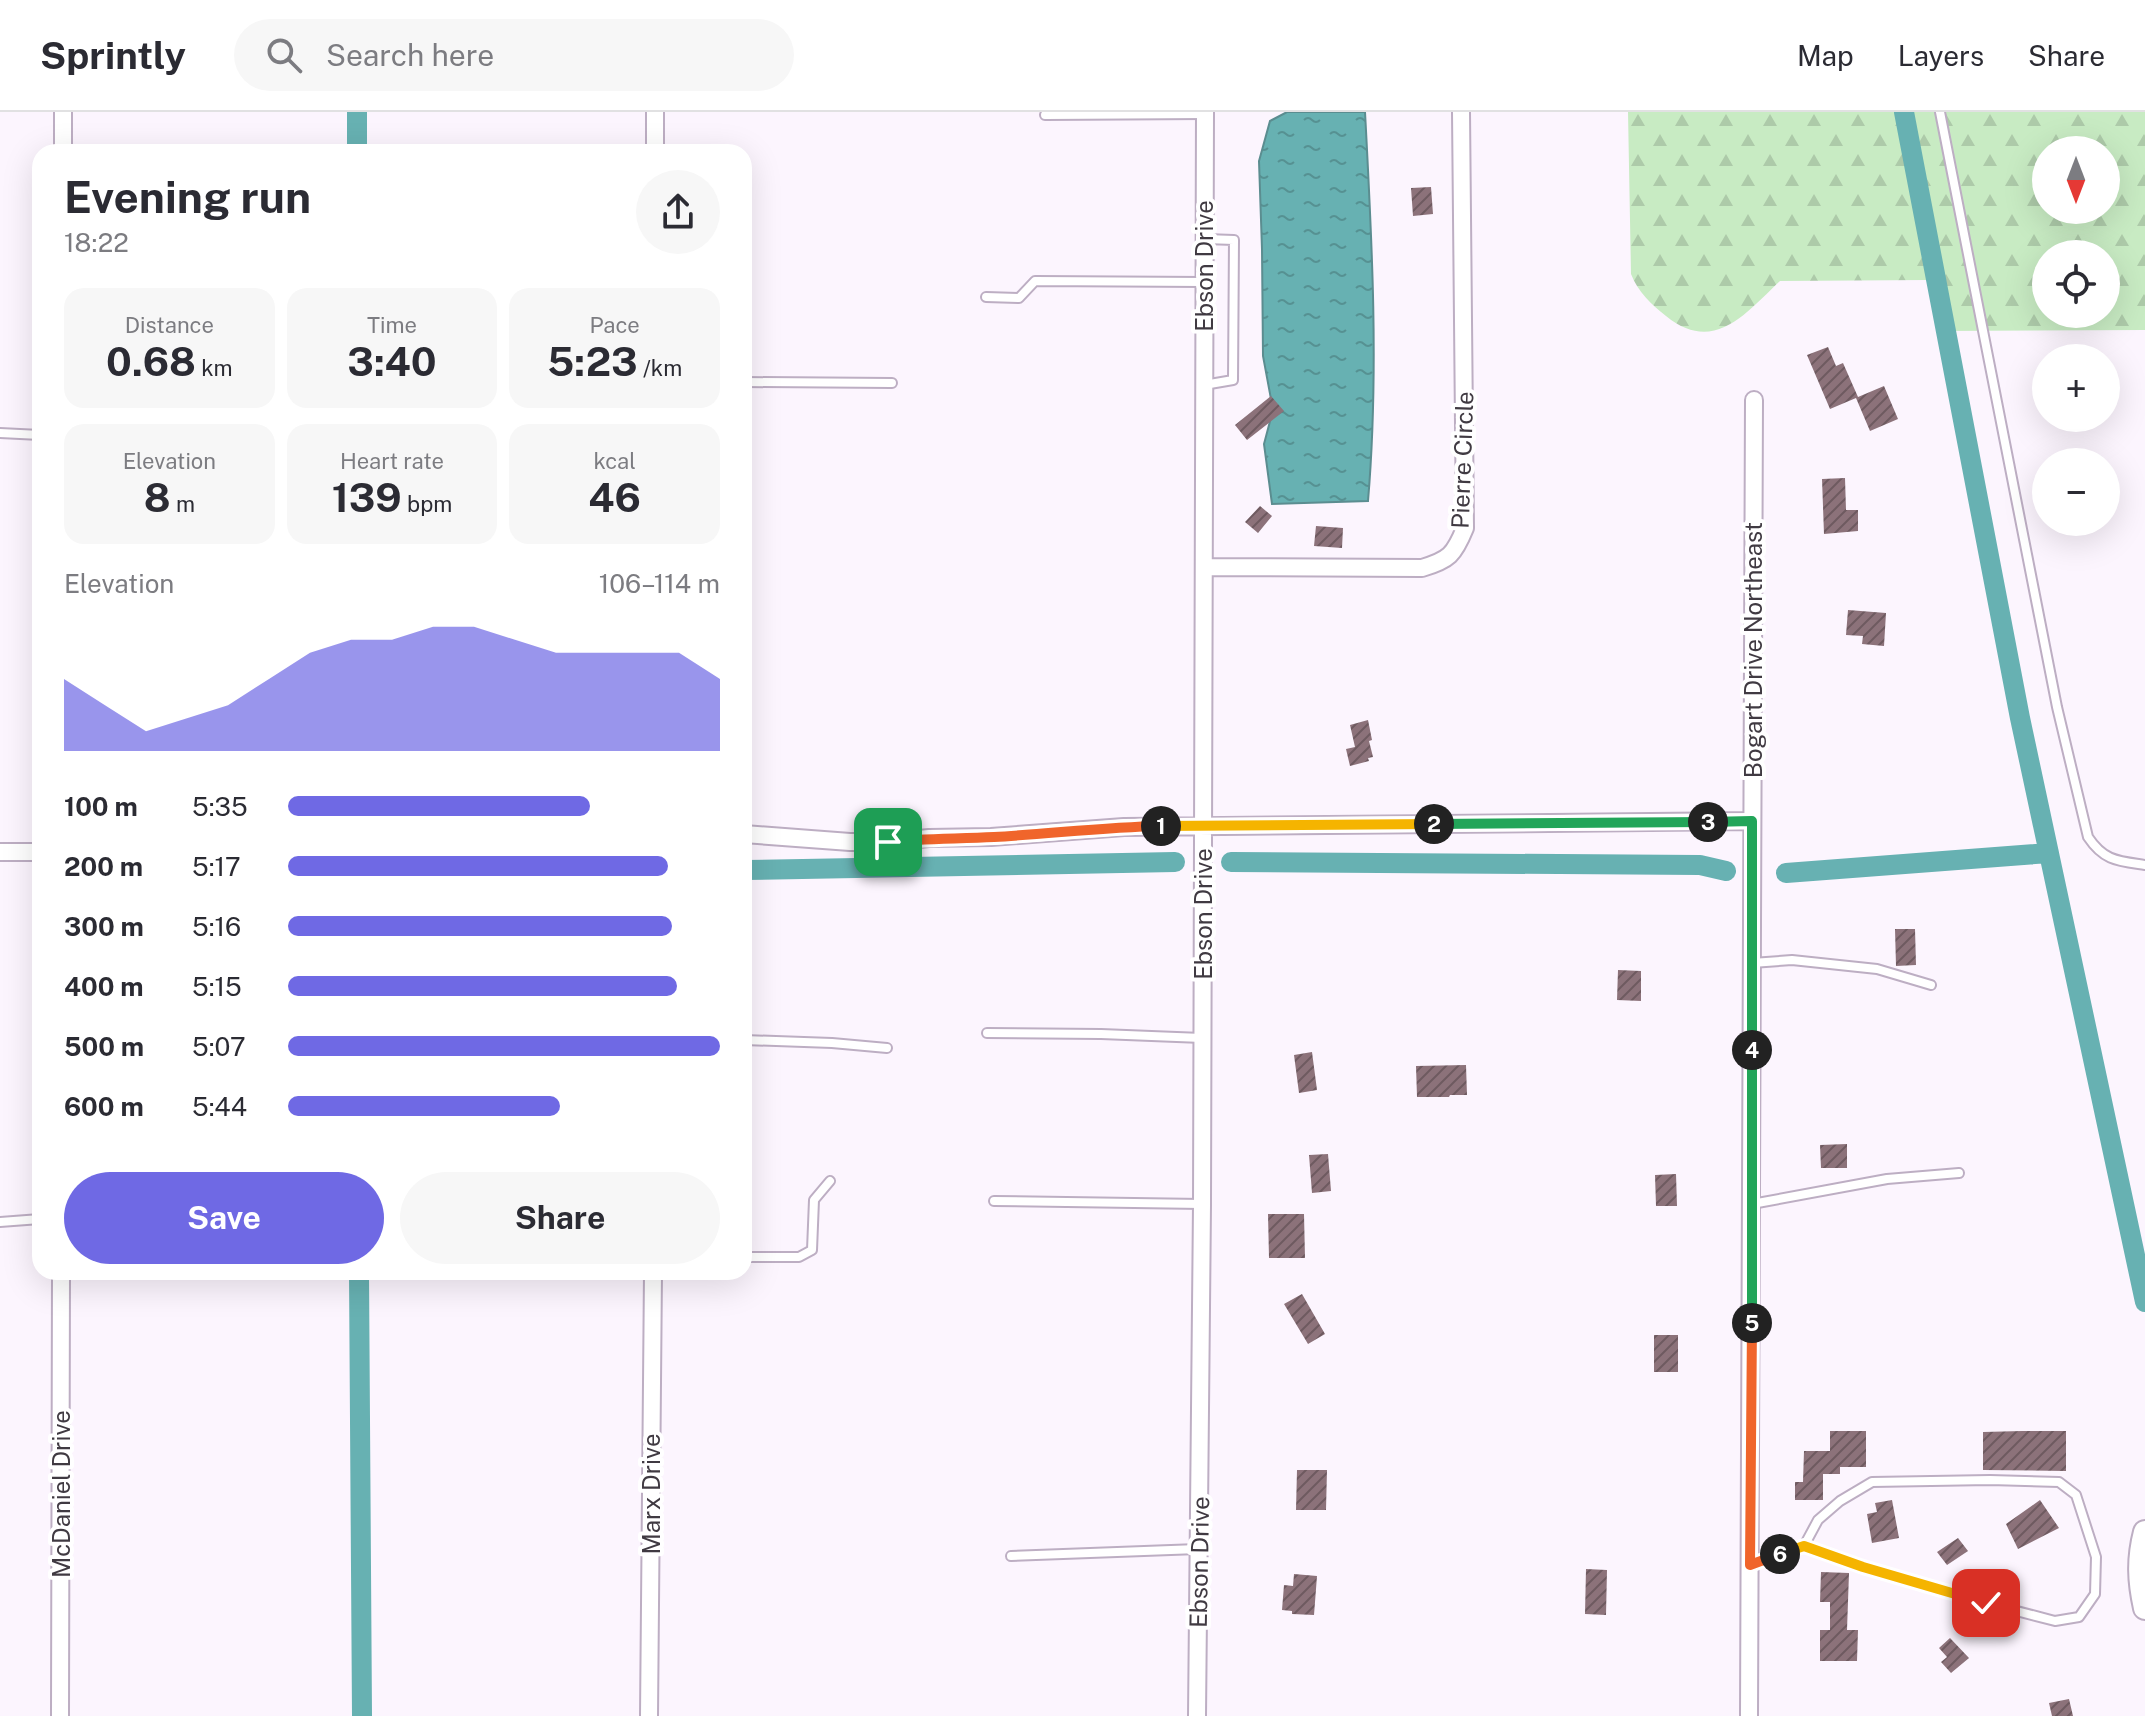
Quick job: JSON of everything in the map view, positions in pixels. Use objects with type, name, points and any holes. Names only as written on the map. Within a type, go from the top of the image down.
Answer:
[{"type":"street","points":[[63,112],[63,144]]},
{"type":"street","points":[[655,112],[655,144]]},
{"type":"street","name":"Pierre Circle","points":[[1204,567],[1422,568],[1442,562],[1457,547],[1465,528],[1461,112]]},
{"type":"street","name":"Ebson Drive","points":[[1197,1716],[1203,1038],[1205,113]]},
{"type":"street","name":"Bogart Drive Northeast","points":[[1749,1716],[1754,400]]},
{"type":"street","points":[[752,835],[888,842],[1203,825],[1752,821]]},
{"type":"street","points":[[0,852],[32,852]]},
{"type":"street","name":"McDaniel Drive","points":[[60,1716],[61,1280]]},
{"type":"street","name":"Marx Drive","points":[[649,1716],[653,1280]]},
{"type":"street","points":[[2144,1603],[2139,1575],[2145,1532]]},
{"type":"lane","points":[[1940,112],[2057,707],[2088,837],[2097,851],[2114,860],[2145,865]]},
{"type":"lane","points":[[1045,115],[1205,113]]},
{"type":"lane","points":[[1203,385],[1233,380],[1234,290],[1234,240],[1204,239]]},
{"type":"lane","points":[[986,297],[1019,298],[1035,281],[1204,282]]},
{"type":"lane","points":[[752,382],[892,383]]},
{"type":"lane","points":[[0,433],[32,435]]},
{"type":"lane","points":[[1752,963],[1792,960],[1877,969],[1931,985]]},
{"type":"lane","points":[[987,1033],[1203,1038]]},
{"type":"lane","points":[[752,1040],[887,1048]]},
{"type":"lane","points":[[1752,1204],[1887,1179],[1959,1173]]},
{"type":"lane","points":[[752,1257],[799,1257],[812,1250],[814,1200],[830,1181]]},
{"type":"lane","points":[[994,1201],[1202,1205]]},
{"type":"lane","points":[[0,1222],[32,1220]]},
{"type":"lane","points":[[1750,1565],[1804,1546],[1863,1567],[2055,1621],[2079,1617],[2095,1594],[2096,1557],[2076,1495],[2059,1482],[1872,1482],[1840,1501],[1818,1520],[1804,1546]]},
{"type":"lane","points":[[1011,1556],[1199,1549]]},
{"type":"green space","points":[[1628,112],[2145,112],[2145,330],[1941,331],[1928,280],[1780,281],[1728,325],[1714,331],[1699,331],[1683,327],[1666,316],[1641,292],[1631,274]]},
{"type":"water","points":[[1287,112],[1365,112],[1374,355],[1368,501],[1272,504],[1264,444],[1273,410],[1263,356],[1259,161],[1270,121]]},
{"type":"building","points":[[1431,187],[1433,214],[1413,216],[1411,188]]},
{"type":"building","points":[[1828,347],[1836,366],[1843,363],[1858,397],[1884,386],[1898,419],[1870,431],[1856,398],[1830,409],[1807,355]]},
{"type":"building","points":[[1271,396],[1284,411],[1247,440],[1235,425]]},
{"type":"building","points":[[1845,478],[1846,510],[1858,510],[1858,531],[1824,534],[1822,479]]},
{"type":"building","points":[[1260,506],[1272,516],[1258,533],[1245,522]]},
{"type":"building","points":[[1316,526],[1343,528],[1342,548],[1314,546]]},
{"type":"building","points":[[1848,610],[1886,613],[1884,646],[1862,644],[1863,636],[1846,635]]},
{"type":"building","points":[[1368,720],[1373,757],[1350,766],[1346,749],[1355,747],[1350,725]]},
{"type":"building","points":[[1895,929],[1915,929],[1916,965],[1896,966]]},
{"type":"building","points":[[1618,970],[1641,971],[1641,1001],[1617,1000]]},
{"type":"building","points":[[1312,1052],[1317,1090],[1299,1093],[1294,1055]]},
{"type":"building","points":[[1466,1065],[1467,1095],[1417,1097],[1416,1066]]},
{"type":"building","points":[[1847,1144],[1847,1168],[1821,1168],[1820,1145]]},
{"type":"building","points":[[1328,1154],[1331,1191],[1312,1193],[1309,1155]]},
{"type":"building","points":[[1676,1174],[1677,1206],[1656,1206],[1655,1175]]},
{"type":"building","points":[[1268,1214],[1304,1214],[1305,1258],[1269,1258]]},
{"type":"building","points":[[1302,1294],[1325,1334],[1308,1344],[1284,1304]]},
{"type":"building","points":[[1654,1335],[1678,1335],[1678,1372],[1654,1372]]},
{"type":"building","points":[[1830,1431],[1866,1431],[1866,1467],[1840,1467],[1840,1474],[1823,1474],[1823,1500],[1795,1500],[1795,1482],[1803,1482],[1804,1451],[1830,1451]]},
{"type":"building","points":[[2066,1431],[2066,1471],[1983,1470],[1983,1432]]},
{"type":"building","points":[[1297,1470],[1327,1470],[1326,1510],[1296,1510]]},
{"type":"building","points":[[1892,1500],[1899,1538],[1872,1543],[1867,1514],[1877,1512],[1875,1503]]},
{"type":"building","points":[[2040,1500],[2059,1528],[2018,1549],[2006,1524]]},
{"type":"building","points":[[1958,1538],[1968,1551],[1947,1565],[1937,1552]]},
{"type":"building","points":[[1586,1569],[1607,1570],[1606,1615],[1585,1614]]},
{"type":"building","points":[[1821,1572],[1849,1573],[1847,1630],[1858,1630],[1857,1661],[1820,1661],[1820,1630],[1830,1630],[1830,1602],[1820,1602]]},
{"type":"building","points":[[1294,1574],[1317,1576],[1314,1615],[1292,1614],[1292,1611],[1282,1610],[1284,1585],[1293,1586]]},
{"type":"building","points":[[1950,1638],[1969,1658],[1951,1673],[1941,1662],[1947,1657],[1939,1648]]},
{"type":"building","points":[[2069,1699],[2073,1716],[2052,1716],[2049,1703]]},
{"type":"waterway","points":[[357,112],[357,144]]},
{"type":"waterway","points":[[1904,112],[2020,718],[2145,1302]]},
{"type":"waterway","points":[[1786,873],[2049,853]]},
{"type":"waterway","points":[[752,870],[1175,862]]},
{"type":"waterway","points":[[1231,862],[1700,865],[1726,871]]},
{"type":"waterway","points":[[359,1280],[362,1716]]},
{"type":"route","points":[[888,842],[1203,825],[1752,821],[1750,1565],[1804,1546],[1863,1567],[1986,1603]]}]
